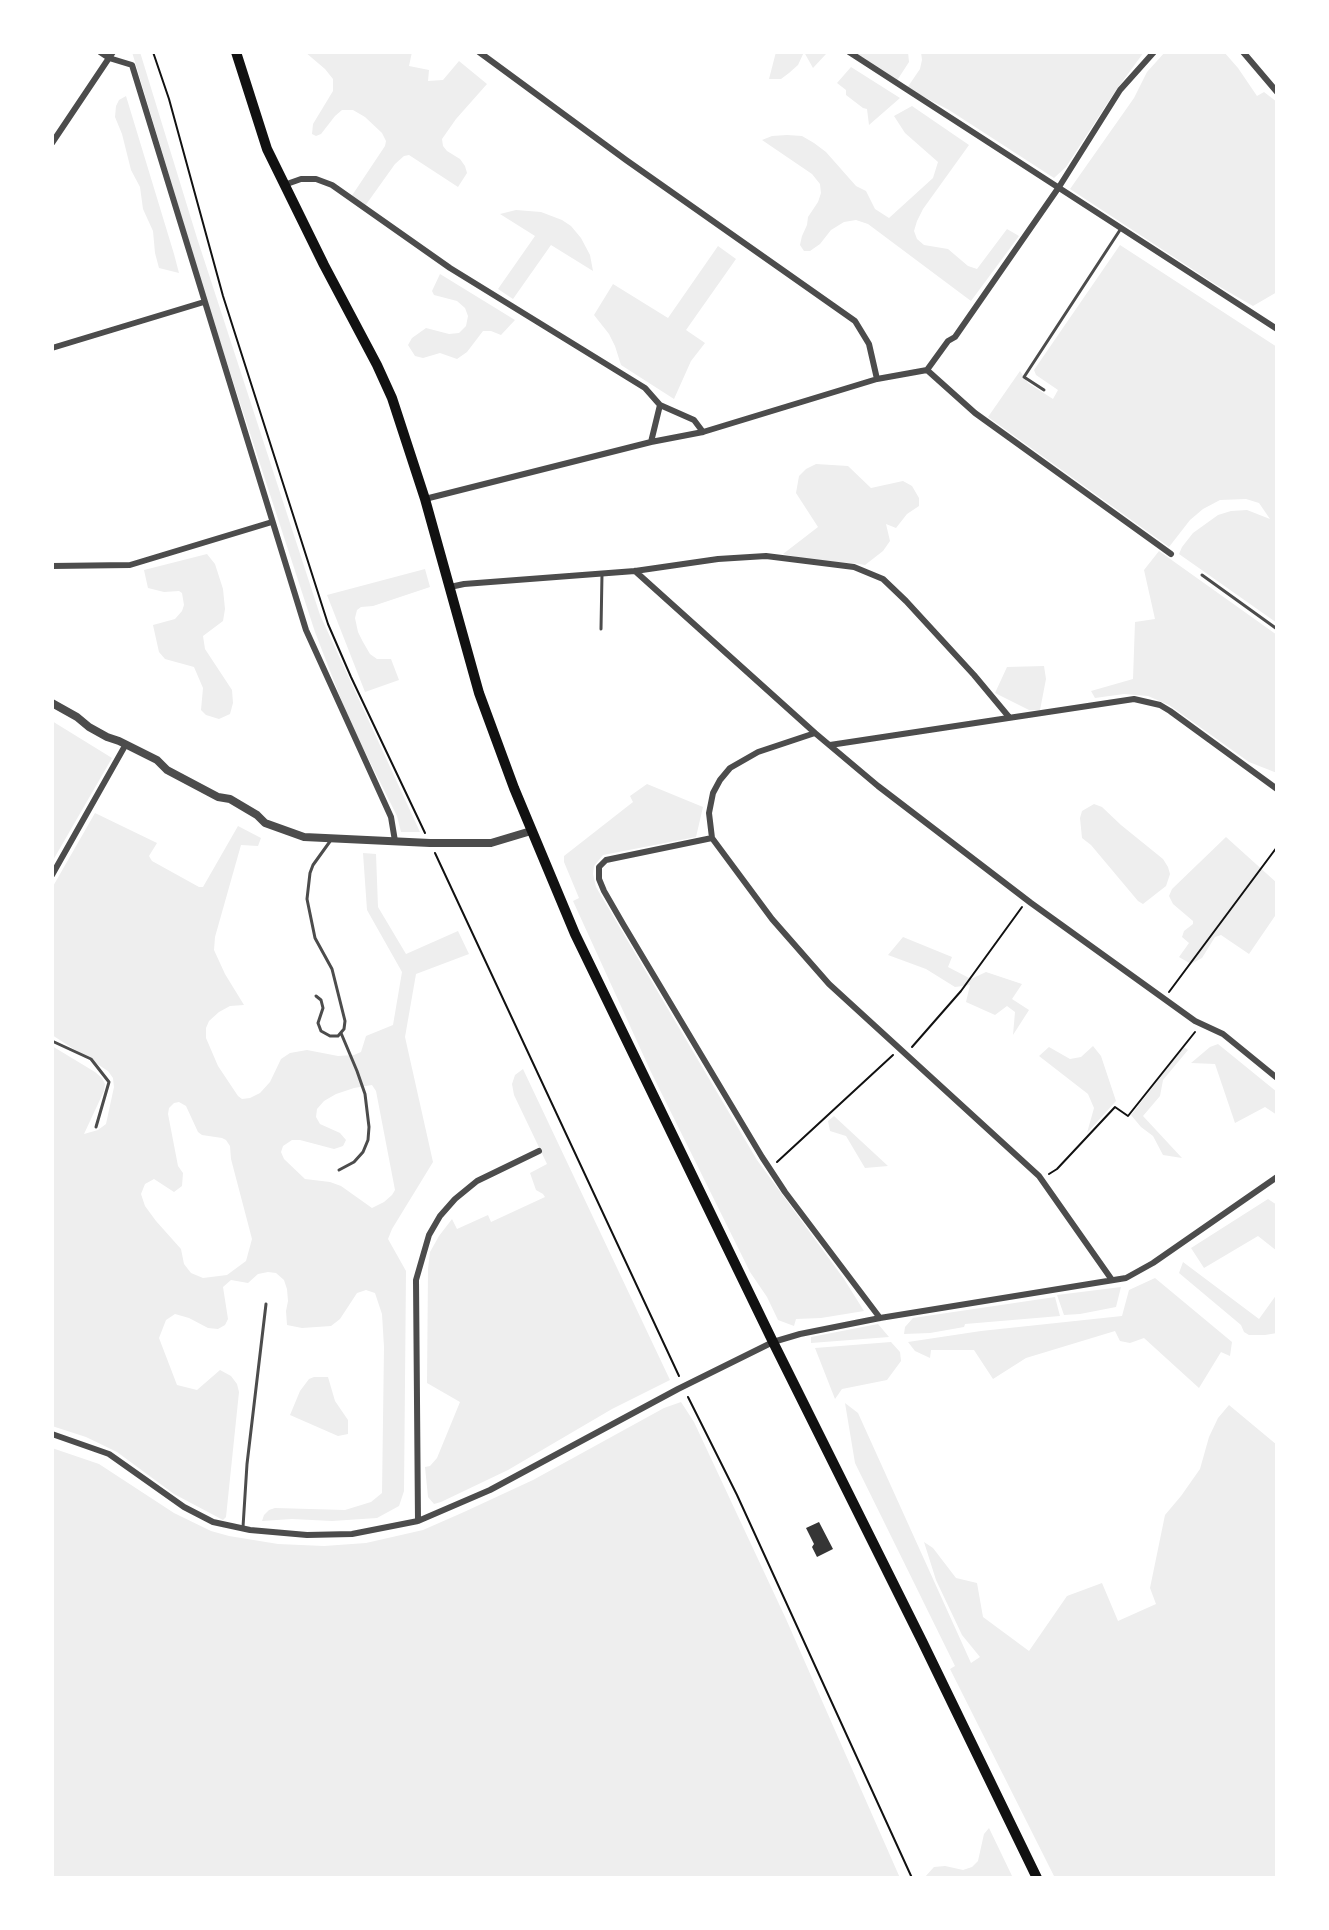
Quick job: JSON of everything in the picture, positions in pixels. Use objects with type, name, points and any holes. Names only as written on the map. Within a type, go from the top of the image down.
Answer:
[{"type":"main road","points":[[236,52],[267,149],[392,398],[425,499],[479,693],[531,831],[575,934],[1037,1878]]},
{"type":"street","points":[[100,52],[132,65],[306,630],[391,817],[395,841]]},
{"type":"street","points":[[479,52],[855,321],[869,344],[877,379]]},
{"type":"street","points":[[849,52],[1277,329]]},
{"type":"street","points":[[425,499],[651,442],[703,432],[877,379],[927,370],[948,341],[955,337],[1059,187],[1120,90],[1154,52]]},
{"type":"street","points":[[1243,52],[1277,92]]},
{"type":"street","points":[[52,143],[111,55]]},
{"type":"street","points":[[284,185],[301,179],[316,179],[332,185],[450,268],[645,388],[660,405],[694,420],[703,432]]},
{"type":"street","points":[[52,348],[204,302]]},
{"type":"street","points":[[927,370],[975,413],[1171,554]]},
{"type":"street","points":[[651,442],[660,405]]},
{"type":"street","points":[[52,566],[130,565],[272,522]]},
{"type":"street","points":[[450,587],[766,556],[854,567],[883,579],[906,601],[1009,717]]},
{"type":"street","points":[[635,571],[878,786],[1163,999],[1201,1025],[1223,1034],[1277,1078]]},
{"type":"street","points":[[830,745],[1134,699],[1160,705],[1188,722],[1277,789]]},
{"type":"street","points":[[52,703],[107,737],[157,760],[167,770],[218,797],[230,799],[265,823],[304,837],[491,843],[531,831]]},
{"type":"street","points":[[815,733],[758,752],[730,768],[713,793],[709,813],[712,838],[772,919],[820,973],[1041,1179],[1112,1280]]},
{"type":"street","points":[[52,875],[126,744]]},
{"type":"street","points":[[712,838],[606,860],[599,867],[599,879],[770,1170],[880,1318]]},
{"type":"street","points":[[418,1521],[416,1280],[429,1235],[455,1199],[477,1181],[539,1151]]},
{"type":"street","points":[[52,1434],[109,1454],[184,1507],[213,1522],[243,1529],[307,1535],[352,1534],[418,1521],[490,1490],[683,1386],[773,1342],[880,1318],[1126,1278],[1153,1263],[1277,1177]]},
{"type":"lane","points":[[1044,390],[1024,377],[1122,227]]},
{"type":"lane","points":[[601,629],[602,574]]},
{"type":"lane","points":[[1202,575],[1277,629]]},
{"type":"lane","points":[[316,996],[323,1008],[318,1023],[321,1031],[338,1036],[344,1029],[345,1021],[332,969],[315,938],[307,899],[313,865],[333,837]]},
{"type":"lane","points":[[339,1170],[354,1162],[363,1152],[369,1127],[365,1094],[341,1033]]},
{"type":"lane","points":[[52,1041],[91,1059],[109,1082],[96,1127]]},
{"type":"lane","points":[[243,1529],[247,1464],[266,1304]]},
{"type":"path","points":[[153,52],[169,99],[223,296],[328,624],[683,1386],[737,1495],[912,1878]]},
{"type":"path","points":[[1163,999],[1277,847]]},
{"type":"path","points":[[770,1170],[903,1051],[961,991],[1027,899]]},
{"type":"path","points":[[1041,1179],[1057,1169],[1115,1107],[1128,1116],[1201,1025]]},
{"type":"shaded area","points":[[132,52],[140,52],[320,615],[420,832],[401,832],[397,816],[349,720],[315,632],[211,314]]},
{"type":"shaded area","points":[[305,52],[412,52],[409,66],[429,70],[428,81],[443,80],[459,61],[487,84],[442,139],[447,151],[465,166],[467,173],[458,187],[409,155],[395,164],[365,206],[351,197],[386,141],[365,117],[353,110],[342,110],[321,134],[312,134],[313,124],[333,91],[333,79]]},
{"type":"shaded area","points":[[776,52],[804,52],[798,65],[789,73],[781,79],[769,79]]},
{"type":"shaded area","points":[[804,52],[823,52],[826,54],[813,68]]},
{"type":"shaded area","points":[[851,52],[908,52],[909,62],[896,82]]},
{"type":"shaded area","points":[[921,52],[1144,52],[1066,167],[1054,178],[949,110],[907,88],[920,69]]},
{"type":"shaded area","points":[[1165,52],[1224,52],[1257,96],[1264,92],[1277,102],[1277,292],[1253,306],[1070,189],[1134,98],[1147,72]]},
{"type":"shaded area","points":[[851,67],[900,98],[869,125],[867,109],[846,95],[846,90],[837,83]]},
{"type":"shaded area","points":[[126,96],[179,273],[159,268],[153,231],[143,209],[140,187],[131,170],[115,117],[119,100]]},
{"type":"shaded area","points":[[912,106],[969,145],[923,209],[914,231],[917,239],[924,245],[948,249],[968,266],[977,269],[1007,229],[1019,236],[971,301],[868,224],[856,220],[844,222],[831,230],[820,244],[810,251],[804,251],[800,245],[802,236],[808,217],[818,202],[820,184],[812,174],[762,140],[787,135],[802,136],[814,143],[856,186],[866,191],[875,209],[889,218],[933,178],[938,162],[905,133],[894,116]]},
{"type":"shaded area","points":[[516,210],[541,212],[571,226],[590,255],[593,271],[551,245],[513,299],[498,289],[535,236],[500,214]]},
{"type":"shaded area","points":[[1120,245],[1277,347],[1277,623],[1179,554],[1193,533],[1218,515],[1247,510],[1270,519],[1259,503],[1246,499],[1220,500],[1190,520],[1169,547],[988,417],[1020,371],[1028,383],[1053,399],[1058,390],[1036,375],[1034,370]]},
{"type":"shaded area","points":[[718,246],[736,259],[686,330],[705,343],[691,361],[674,399],[621,365],[609,334],[594,315],[613,284],[668,318]]},
{"type":"shaded area","points":[[440,274],[515,320],[501,335],[483,331],[467,352],[457,359],[440,353],[423,358],[415,356],[408,345],[426,328],[449,334],[459,333],[466,326],[468,316],[465,308],[457,301],[434,295],[432,291]]},
{"type":"shaded area","points":[[816,464],[848,466],[871,488],[903,481],[912,486],[919,498],[919,506],[907,514],[896,528],[886,524],[890,541],[865,565],[820,562],[783,554],[818,527],[796,493],[799,476]]},
{"type":"shaded area","points":[[1159,551],[1277,635],[1277,773],[1249,762],[1169,705],[1148,696],[1124,694],[1095,698],[1091,691],[1133,679],[1135,622],[1155,619],[1144,570]]},
{"type":"shaded area","points":[[207,554],[215,564],[225,609],[223,621],[203,636],[205,649],[232,690],[233,703],[230,714],[219,719],[201,710],[203,688],[194,667],[165,659],[159,652],[153,625],[175,619],[184,605],[182,593],[148,588],[144,570]]},
{"type":"shaded area","points":[[425,569],[430,587],[357,610],[358,632],[370,654],[377,659],[391,659],[399,680],[365,692],[327,595]]},
{"type":"shaded area","points":[[1044,666],[1046,679],[1040,710],[1029,710],[995,693],[1007,667]]},
{"type":"shaded area","points":[[52,721],[112,758],[52,862]]},
{"type":"shaded area","points":[[647,784],[703,807],[696,837],[603,855],[594,866],[596,887],[757,1160],[864,1311],[796,1319],[794,1326],[778,1320],[750,1272],[651,1072],[573,901],[579,898],[564,856],[633,802],[630,796]]},
{"type":"shaded area","points":[[1094,804],[1102,807],[1163,859],[1168,867],[1170,874],[1166,886],[1143,904],[1082,838],[1082,811]]},
{"type":"shaded area","points":[[95,813],[157,843],[149,856],[152,861],[199,887],[203,887],[238,826],[261,838],[258,846],[241,845],[215,937],[214,950],[244,1005],[230,1006],[219,1012],[206,1028],[206,1038],[218,1066],[242,1099],[260,1093],[270,1082],[281,1059],[290,1053],[307,1050],[338,1056],[354,1055],[361,1052],[366,1036],[393,1025],[402,972],[367,910],[363,853],[376,854],[378,907],[406,954],[458,931],[469,954],[416,974],[405,1037],[433,1162],[388,1239],[406,1271],[404,1491],[399,1506],[377,1518],[262,1521],[269,1510],[275,1508],[345,1510],[371,1502],[382,1493],[382,1314],[375,1293],[366,1290],[357,1293],[340,1319],[331,1326],[302,1328],[287,1325],[288,1301],[284,1280],[276,1273],[268,1272],[258,1274],[248,1283],[231,1280],[223,1287],[228,1319],[218,1329],[175,1314],[166,1320],[159,1338],[177,1385],[197,1390],[220,1370],[237,1384],[239,1392],[226,1517],[223,1520],[174,1494],[117,1452],[86,1437],[52,1426],[52,1046],[95,1072],[105,1084],[84,1134],[106,1124],[114,1087],[108,1071],[52,1035],[52,888]],"holes":[[[372,1085],[376,1091],[395,1190],[384,1202],[372,1208],[341,1186],[305,1179],[284,1159],[281,1152],[283,1146],[292,1140],[334,1149],[343,1146],[346,1140],[340,1133],[320,1124],[316,1117],[317,1109],[336,1094]],[[179,1102],[186,1106],[198,1132],[222,1138],[230,1146],[252,1239],[246,1261],[227,1275],[203,1278],[191,1273],[184,1264],[181,1249],[145,1206],[141,1194],[145,1184],[154,1179],[174,1192],[182,1186],[183,1173],[178,1166],[168,1114],[169,1108]]]},
{"type":"shaded area","points":[[1226,837],[1277,883],[1277,913],[1249,954],[1221,935],[1215,937],[1202,958],[1191,964],[1179,957],[1189,943],[1182,937],[1184,931],[1193,921],[1173,904],[1169,896],[1172,889]]},
{"type":"shaded area","points":[[903,937],[952,957],[948,967],[971,979],[986,972],[1022,984],[1012,999],[1029,1010],[1013,1035],[1015,1012],[1007,1006],[995,1015],[966,1002],[970,985],[955,987],[926,969],[888,955]]},
{"type":"shaded area","points":[[1218,1044],[1277,1092],[1277,1115],[1265,1107],[1235,1123],[1215,1064],[1191,1063]]},
{"type":"shaded area","points":[[1093,1046],[1101,1056],[1116,1101],[1087,1133],[1094,1108],[1088,1094],[1039,1056],[1049,1047],[1070,1059],[1081,1057]]},
{"type":"shaded area","points":[[1184,1047],[1188,1050],[1163,1080],[1160,1096],[1143,1116],[1182,1158],[1163,1155],[1153,1136],[1131,1115]]},
{"type":"shaded area","points":[[523,1069],[670,1380],[612,1409],[508,1470],[434,1504],[428,1497],[425,1467],[437,1458],[460,1402],[427,1383],[430,1252],[452,1219],[457,1229],[488,1215],[491,1222],[545,1197],[536,1190],[530,1173],[547,1164],[514,1095],[512,1084],[515,1075]]},
{"type":"shaded area","points":[[834,1116],[888,1166],[865,1168],[846,1136],[830,1131],[828,1121]]},
{"type":"shaded area","points":[[1268,1199],[1277,1205],[1277,1251],[1258,1236],[1204,1268],[1191,1248]]},
{"type":"shaded area","points":[[1183,1262],[1259,1319],[1277,1294],[1277,1333],[1249,1335],[1244,1332],[1241,1325],[1179,1273]]},
{"type":"shaded area","points":[[1155,1278],[1232,1342],[1230,1356],[1221,1352],[1199,1388],[1144,1338],[1130,1343],[1120,1341],[1115,1331],[1026,1358],[993,1379],[974,1350],[931,1350],[930,1358],[915,1351],[908,1342],[1122,1316],[1129,1290]]},
{"type":"shaded area","points":[[1121,1287],[1116,1307],[1080,1314],[1064,1315],[1057,1295]]},
{"type":"shaded area","points":[[1055,1297],[1060,1316],[965,1324],[964,1327],[930,1333],[904,1334],[905,1327],[913,1318]]},
{"type":"shaded area","points":[[878,1324],[889,1337],[811,1343],[811,1337]]},
{"type":"shaded area","points":[[891,1342],[900,1352],[901,1361],[887,1380],[842,1389],[835,1399],[815,1348]]},
{"type":"shaded area","points":[[314,1377],[328,1377],[335,1401],[348,1420],[348,1434],[338,1436],[290,1415],[300,1391]]},
{"type":"shaded area","points":[[681,1402],[694,1422],[786,1619],[900,1878],[52,1878],[52,1448],[99,1464],[174,1513],[211,1531],[278,1544],[324,1546],[366,1543],[423,1530],[464,1512],[533,1480],[664,1408]]},
{"type":"shaded area","points":[[845,1403],[858,1413],[971,1663],[980,1657],[962,1635],[936,1580],[924,1542],[933,1548],[956,1578],[977,1583],[983,1617],[1029,1651],[1067,1596],[1102,1583],[1118,1621],[1156,1604],[1150,1588],[1165,1515],[1200,1469],[1209,1437],[1218,1418],[1229,1405],[1277,1445],[1277,1878],[1055,1878],[950,1669],[955,1666],[855,1463]]},
{"type":"shaded area","points":[[989,1828],[1013,1878],[924,1878],[934,1867],[963,1870],[972,1867],[978,1861],[984,1834]]},
{"type":"building","points":[[819,1522],[833,1549],[817,1557],[806,1528]]}]
